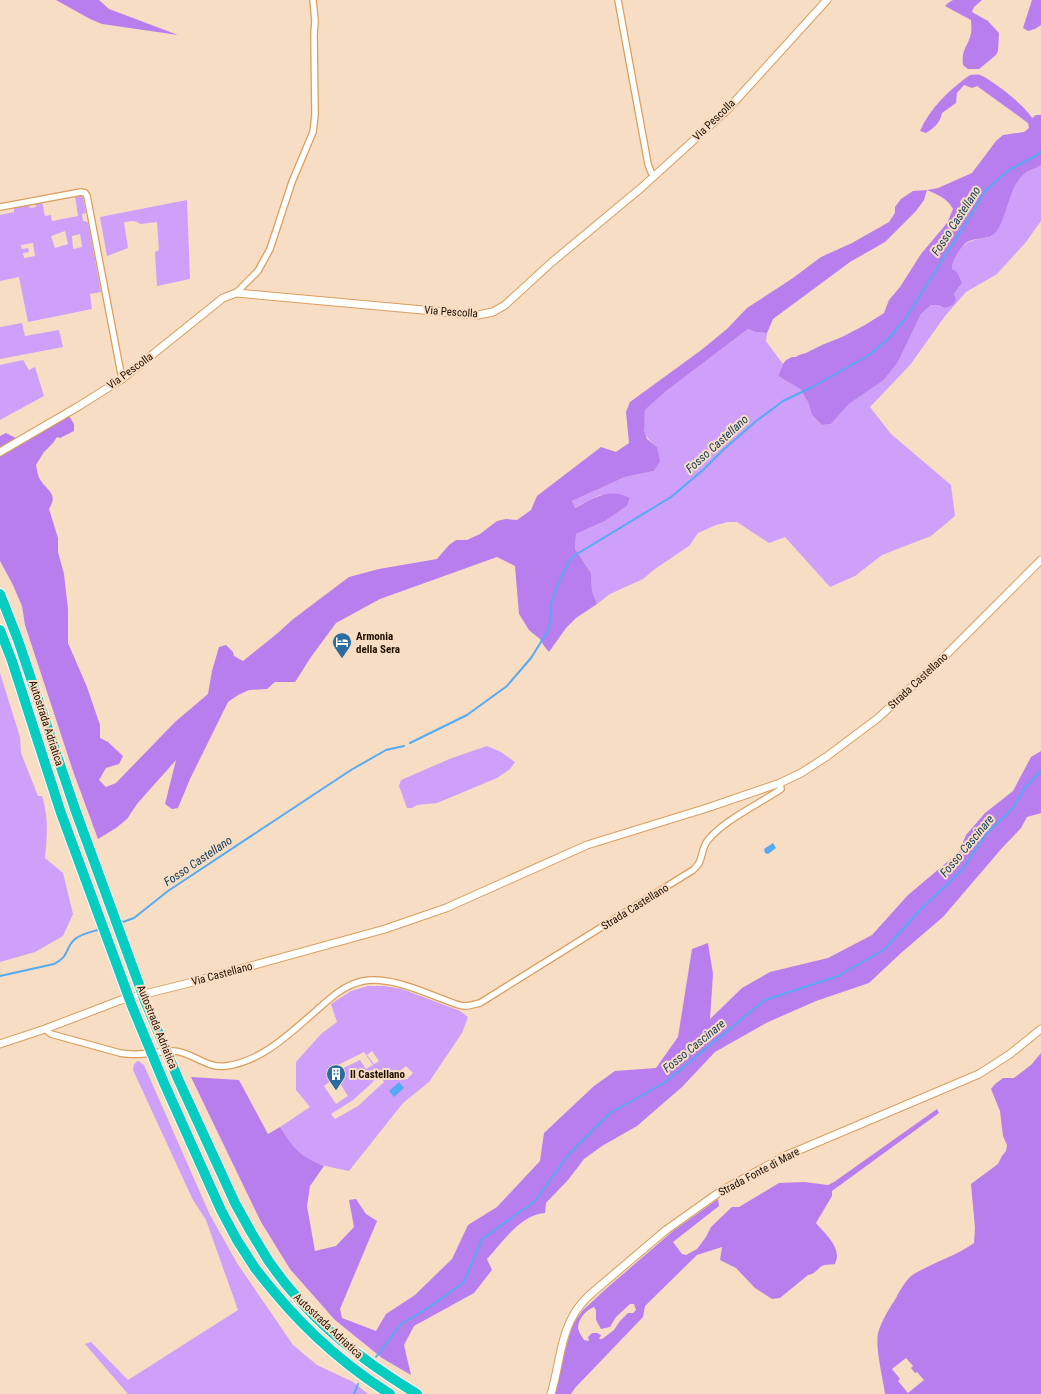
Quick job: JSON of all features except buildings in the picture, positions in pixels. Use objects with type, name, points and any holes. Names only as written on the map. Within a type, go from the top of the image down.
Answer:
[{"type":"highway","name":"Autostrada Adriatica","points":[[0,594],[18,640],[75,809],[145,1001],[179,1081],[232,1197],[268,1260],[290,1290],[332,1332],[358,1355],[392,1379],[417,1394]]},
{"type":"highway","name":"Autostrada Adriatica","points":[[0,630],[19,682],[61,813],[132,1006],[164,1083],[221,1210],[237,1240],[255,1268],[276,1295],[308,1330],[336,1355],[367,1379],[390,1394]]},
{"type":"street","points":[[236,293],[258,271],[270,249],[292,182],[313,132],[315,115],[313,0]]},
{"type":"street","points":[[618,0],[648,164],[654,176]]},
{"type":"street","name":"Via Pescolla","points":[[0,452],[79,406],[122,378],[223,298],[236,293],[478,315],[493,312],[505,305],[552,262],[654,176],[727,110],[827,0]]},
{"type":"street","points":[[0,207],[81,192],[85,193],[87,196],[122,378]]},
{"type":"street","name":"Strada Castellano","points":[[446,908],[587,845],[707,808],[780,783],[800,773],[826,757],[878,718],[946,655],[1041,560]]},
{"type":"street","name":"Strada Castellano","points":[[45,1029],[51,1034],[130,1056],[174,1051],[193,1056],[209,1064],[224,1066],[237,1064],[264,1053],[285,1038],[335,994],[352,985],[364,981],[386,981],[464,1006],[480,1003],[693,870],[699,863],[704,845],[715,832],[781,789],[780,783]]},
{"type":"street","name":"Via Castellano","points":[[0,1044],[45,1029],[121,1000],[385,930],[446,908]]},
{"type":"street","name":"Strada Fonte di Mare","points":[[552,1394],[566,1330],[573,1314],[593,1292],[666,1230],[721,1191],[785,1156],[979,1074],[1010,1054],[1041,1029]]},
{"type":"shaded area","points":[[56,0],[99,0],[109,9],[178,35],[102,24]]},
{"type":"shaded area","points":[[953,0],[982,0],[974,7],[972,12],[988,21],[999,33],[998,51],[996,55],[979,69],[968,69],[963,65],[964,51],[970,38],[971,20],[945,6]]},
{"type":"shaded area","points":[[1032,0],[1041,0],[1041,25],[1028,31],[1023,28]]},
{"type":"shaded area","points":[[970,75],[980,75],[993,82],[1016,100],[1032,118],[1036,115],[1041,115],[1041,165],[1027,172],[1020,178],[1016,184],[996,232],[989,237],[967,242],[958,253],[952,265],[952,269],[957,272],[962,283],[954,294],[956,300],[953,305],[945,308],[939,305],[931,305],[921,314],[898,362],[884,380],[849,404],[831,424],[822,425],[812,415],[808,402],[800,389],[778,376],[783,364],[786,360],[792,357],[806,353],[842,337],[884,313],[889,300],[900,287],[921,254],[947,223],[953,209],[945,199],[927,190],[938,188],[972,173],[996,141],[1003,135],[1024,132],[1029,128],[1028,123],[977,86],[972,88],[964,85],[957,93],[956,103],[942,113],[940,120],[936,125],[926,133],[920,131],[929,115],[941,100],[955,86]]},
{"type":"shaded area","points":[[1041,165],[1041,221],[1026,242],[997,274],[966,292],[945,316],[910,365],[870,407],[891,434],[951,485],[955,516],[931,536],[882,555],[855,576],[830,587],[785,537],[769,543],[737,522],[728,522],[716,525],[698,533],[689,546],[643,579],[610,594],[597,604],[592,591],[591,573],[575,549],[576,534],[605,521],[627,506],[630,499],[600,495],[574,508],[572,501],[625,477],[654,471],[657,447],[645,434],[645,410],[665,392],[748,329],[755,332],[767,333],[766,341],[783,364],[778,376],[800,389],[808,402],[812,415],[822,425],[831,424],[849,404],[884,380],[898,362],[921,314],[931,305],[939,305],[954,294],[962,283],[952,269],[952,265],[958,253],[968,242],[987,238],[1002,218],[1010,195],[1020,176]]},
{"type":"shaded area","points":[[927,190],[924,200],[916,211],[885,242],[850,262],[773,319],[767,333],[755,332],[748,329],[665,392],[645,410],[644,430],[647,439],[657,447],[660,461],[654,471],[625,477],[572,501],[575,508],[602,495],[615,494],[630,498],[627,506],[605,521],[576,534],[575,549],[591,573],[592,591],[597,604],[576,618],[566,628],[549,652],[540,639],[529,630],[519,614],[515,566],[497,557],[380,599],[336,623],[295,682],[275,682],[267,689],[249,690],[228,702],[190,779],[178,808],[172,809],[165,804],[176,760],[137,804],[127,819],[98,839],[73,771],[25,625],[22,606],[0,561],[0,455],[69,416],[74,424],[74,431],[60,438],[57,437],[44,452],[36,465],[40,479],[53,496],[52,504],[49,509],[58,538],[58,552],[64,574],[68,609],[68,643],[87,687],[100,725],[100,738],[108,742],[123,756],[119,764],[106,768],[99,780],[106,787],[116,783],[175,722],[208,694],[212,671],[219,647],[226,645],[233,652],[234,656],[243,661],[292,620],[349,577],[379,569],[437,559],[449,545],[456,540],[467,540],[480,534],[497,521],[506,519],[517,520],[531,510],[537,496],[601,447],[616,452],[629,443],[626,412],[630,402],[700,351],[727,329],[747,308],[793,278],[821,257],[852,243],[889,222],[895,213],[895,207],[901,199],[913,191]]},
{"type":"shaded area","points":[[79,195],[83,197],[86,213],[82,214],[83,221],[88,222],[101,292],[90,294],[92,309],[28,322],[19,277],[0,281],[0,215],[14,212],[14,207],[29,204],[30,208],[36,207],[35,202]],"holes":[[[75,196],[78,216],[52,221],[51,215],[45,216],[42,202]],[[65,231],[68,244],[55,248],[51,236]],[[80,234],[82,247],[73,249],[72,236]],[[33,243],[35,256],[24,258],[23,253],[29,252],[28,248],[22,249],[21,245]]]},
{"type":"shaded area","points":[[187,200],[190,279],[157,286],[155,252],[159,250],[157,222],[141,224],[134,221],[124,222],[128,248],[107,256],[100,217]]},
{"type":"shaded area","points":[[22,323],[25,336],[59,330],[63,347],[0,359],[0,327]]},
{"type":"shaded area","points":[[23,360],[29,370],[35,367],[44,396],[0,420],[0,365]]},
{"type":"shaded area","points":[[6,433],[16,438],[0,447],[0,436]]},
{"type":"shaded area","points":[[0,673],[20,737],[21,753],[38,796],[42,796],[46,812],[47,827],[45,858],[63,873],[73,914],[63,936],[35,952],[0,962]]},
{"type":"shaded area","points":[[487,746],[501,752],[515,762],[510,769],[497,778],[437,803],[417,805],[412,808],[407,808],[399,786],[401,780],[452,758]]},
{"type":"shaded area","points":[[1041,751],[1041,813],[1027,817],[1021,828],[943,917],[869,983],[816,1001],[766,1023],[715,1052],[682,1087],[637,1126],[602,1146],[584,1159],[568,1180],[546,1203],[545,1213],[536,1215],[520,1224],[487,1259],[492,1270],[474,1293],[414,1326],[404,1345],[411,1375],[382,1358],[335,1320],[290,1269],[261,1222],[191,1077],[239,1080],[268,1134],[280,1127],[298,1151],[324,1166],[310,1186],[307,1206],[315,1251],[336,1246],[354,1227],[349,1200],[356,1199],[366,1214],[377,1221],[340,1309],[342,1318],[376,1331],[386,1314],[415,1295],[452,1259],[468,1225],[497,1207],[540,1161],[544,1133],[594,1086],[615,1071],[656,1068],[678,1037],[692,949],[708,943],[713,974],[710,1019],[742,988],[770,972],[828,958],[872,935],[908,895],[959,852],[966,835],[985,813],[1013,791],[1031,757]]},
{"type":"shaded area","points":[[368,986],[384,986],[402,989],[460,1011],[468,1017],[462,1033],[429,1082],[403,1103],[349,1171],[320,1164],[306,1158],[294,1148],[280,1127],[310,1107],[296,1090],[296,1062],[321,1034],[337,1022],[331,1004],[351,991]],"holes":[[[372,1051],[379,1061],[374,1064],[367,1055]],[[364,1052],[373,1065],[366,1069],[360,1060],[337,1071],[334,1067]],[[406,1066],[413,1073],[406,1080],[399,1072]],[[375,1068],[384,1082],[358,1106],[335,1119],[331,1114],[353,1100],[374,1080],[369,1073]],[[336,1077],[348,1096],[336,1104],[324,1086]]]},
{"type":"shaded area","points":[[1041,1053],[1041,1394],[885,1394],[877,1340],[878,1333],[886,1315],[906,1281],[911,1276],[960,1252],[974,1243],[975,1228],[971,1184],[998,1164],[1006,1151],[1007,1145],[1003,1136],[1000,1111],[991,1089],[1003,1078],[1014,1078],[1031,1065]],"holes":[[[906,1358],[913,1366],[911,1368],[924,1380],[908,1393],[898,1381],[900,1379],[892,1369]]]},
{"type":"shaded area","points":[[138,1061],[144,1065],[210,1215],[237,1263],[293,1345],[317,1365],[353,1382],[368,1394],[128,1394],[85,1344],[91,1342],[128,1380],[238,1310],[206,1220],[193,1200],[133,1070],[134,1064]]},
{"type":"shaded area","points":[[937,1109],[939,1113],[832,1191],[832,1196],[816,1223],[835,1247],[837,1258],[835,1264],[822,1266],[814,1273],[808,1275],[780,1298],[772,1299],[755,1288],[736,1268],[720,1260],[722,1247],[697,1255],[645,1306],[643,1317],[571,1394],[554,1394],[572,1325],[583,1310],[673,1231],[718,1199],[719,1206],[673,1242],[682,1254],[686,1255],[697,1249],[711,1227],[732,1207],[739,1207],[779,1183],[804,1182],[828,1185]],"holes":[[[630,1304],[634,1304],[636,1310],[633,1313],[628,1313],[614,1330],[602,1339],[599,1339],[601,1335],[592,1333],[588,1337],[589,1341],[584,1340],[579,1332],[578,1325],[581,1318],[588,1310],[594,1307],[596,1310],[596,1320],[601,1329],[610,1327],[616,1317]]]},
{"type":"water","points":[[773,843],[776,848],[768,854],[765,853],[764,849]]},
{"type":"water","points":[[399,1082],[404,1088],[394,1097],[389,1091]]},
{"type":"waterway","name":"Fosso Castellano","points":[[410,743],[467,715],[507,686],[531,658],[549,629],[552,600],[561,577],[572,557],[671,497],[755,422],[783,401],[812,387],[869,355],[889,338],[905,319],[985,191],[1009,170],[1037,155],[1041,151]]},
{"type":"waterway","name":"Fosso Castellano","points":[[120,923],[134,918],[168,891],[351,770],[386,750],[404,746]]},
{"type":"waterway","name":"Fosso Cascinare","points":[[376,1357],[401,1324],[431,1306],[464,1282],[482,1239],[535,1201],[569,1154],[610,1113],[664,1083],[765,1000],[838,976],[885,949],[919,911],[961,871],[988,832],[1012,809],[1027,785],[1041,771]]},
{"type":"waterway","name":"Fosso Castellano","points":[[0,976],[54,964],[63,958],[71,943],[77,938],[83,934],[101,929]]},
{"type":"waterway","name":"Fosso Cascinare","points":[[354,1394],[358,1384]]},
{"type":"place","name":"Armonia della Sera","points":[[342,659]]},
{"type":"place","name":"Il Castellano","points":[[336,1091]]}]
